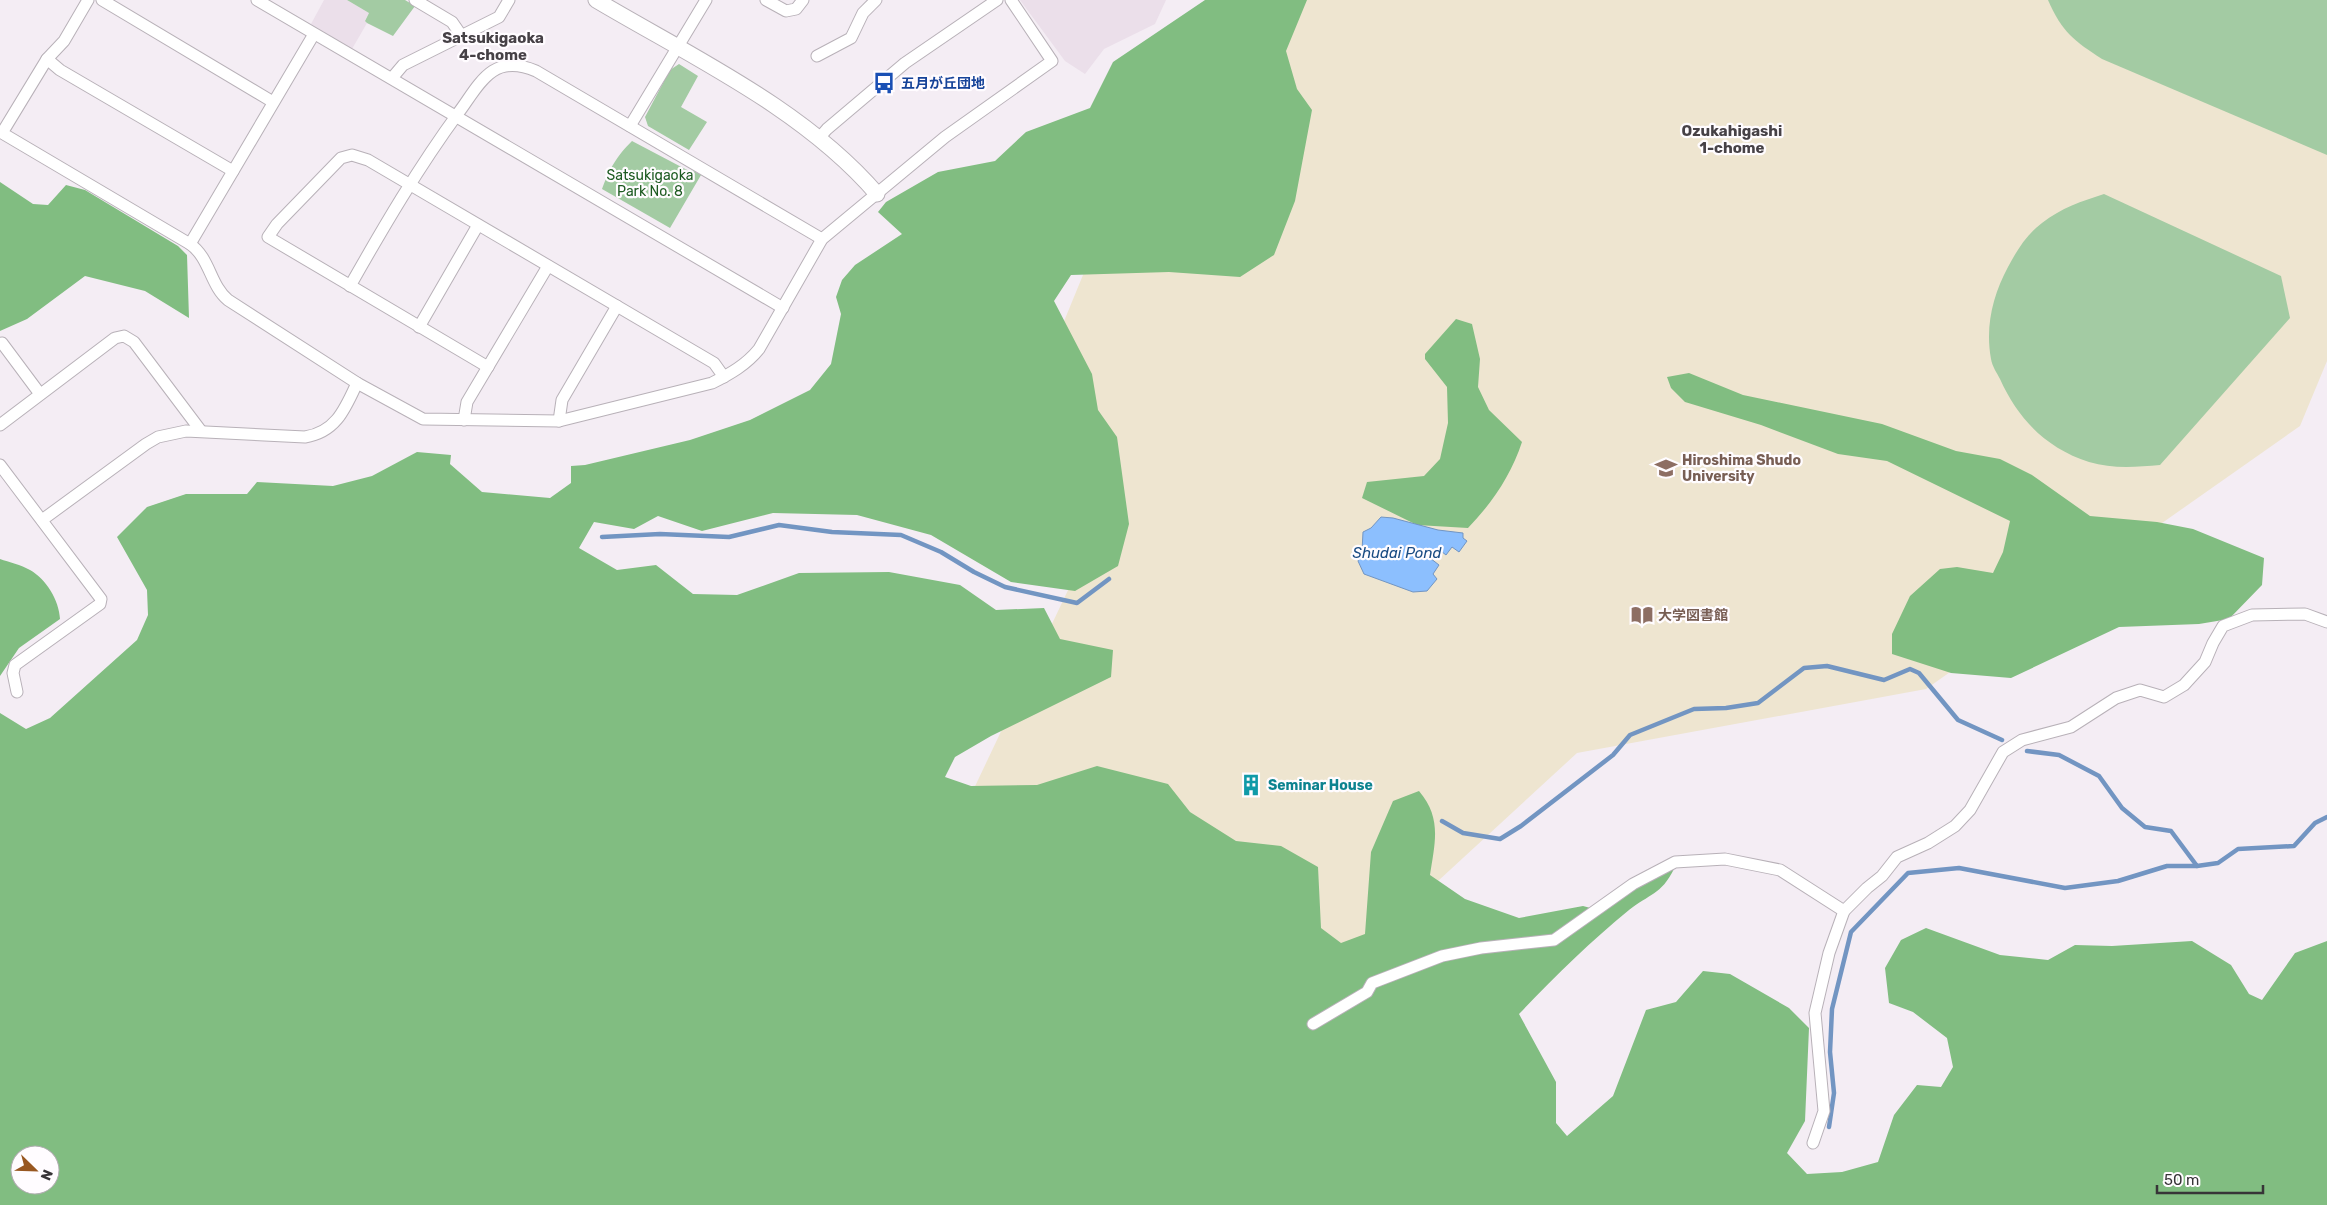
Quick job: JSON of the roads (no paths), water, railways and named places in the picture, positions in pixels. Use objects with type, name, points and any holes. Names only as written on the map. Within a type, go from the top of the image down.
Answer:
[{"type":"street","points":[[88,0],[64,41],[47,59],[2,133],[190,244],[201,253],[217,287],[228,300],[333,370],[423,420],[559,421],[712,383],[754,356],[822,239],[945,137],[1052,62],[1011,0]]},
{"type":"street","points":[[102,0],[273,102]]},
{"type":"street","points":[[257,0],[782,308]]},
{"type":"street","points":[[415,0],[452,22],[461,35]]},
{"type":"street","points":[[392,78],[402,64],[499,17],[509,0]]},
{"type":"street","points":[[630,126],[706,0]]},
{"type":"street","points":[[766,0],[781,9],[790,11],[796,9],[803,0]]},
{"type":"street","points":[[817,56],[851,38],[863,13],[876,0]]},
{"type":"street","points":[[820,138],[827,129],[905,63],[997,0]]},
{"type":"street","points":[[605,2],[677,48],[781,110],[820,138],[846,160],[877,194]]},
{"type":"street","points":[[190,244],[314,34]]},
{"type":"street","points":[[47,59],[60,70],[233,171]]},
{"type":"street","points":[[350,286],[408,184],[456,116],[481,82],[493,71],[506,66],[520,66],[536,71],[822,239]]},
{"type":"street","points":[[488,368],[268,237],[277,224],[334,164],[344,157],[352,155],[364,158],[714,364],[724,377]]},
{"type":"street","points":[[419,327],[478,225]]},
{"type":"street","points":[[464,420],[467,402],[548,266]]},
{"type":"street","points":[[559,421],[562,400],[617,306]]},
{"type":"street","points":[[0,425],[116,338],[124,336],[134,342],[201,431]]},
{"type":"street","points":[[2,343],[40,394]]},
{"type":"street","points":[[42,520],[146,444],[174,432],[201,431],[311,436],[334,424],[357,383]]},
{"type":"street","points":[[0,465],[101,602],[15,665],[13,673],[17,692]]},
{"type":"street","points":[[1813,1143],[1824,1111],[1815,1013],[1829,953],[1844,911],[1882,876],[1897,857],[1928,843],[1955,826],[1970,810],[2003,752],[2022,740],[2071,727],[2116,698],[2140,690],[2164,697],[2184,685],[2206,662],[2213,644],[2224,626],[2252,614],[2305,614],[2327,622]]},
{"type":"street","points":[[1313,1024],[1367,992],[1372,983],[1442,956],[1481,948],[1554,940],[1633,884],[1675,862],[1725,859],[1780,870],[1844,911]]},
{"type":"water","name":"Shudai Pond","points":[[1381,517],[1393,518],[1438,530],[1463,533],[1463,538],[1467,541],[1459,552],[1452,547],[1446,555],[1437,548],[1430,558],[1439,565],[1433,574],[1437,579],[1427,591],[1413,592],[1364,574],[1358,561],[1362,551],[1363,532],[1371,528]]},
{"type":"waterway","points":[[602,537],[660,534],[729,537],[779,525],[832,532],[901,535],[941,552],[974,572],[1005,587],[1077,603],[1109,579]]},
{"type":"waterway","points":[[1442,821],[1463,833],[1500,839],[1521,826],[1613,755],[1630,735],[1694,709],[1726,708],[1758,703],[1804,668],[1827,666],[1884,680],[1910,669],[1919,673],[1958,720],[2002,740]]},
{"type":"waterway","points":[[2027,751],[2059,755],[2099,776],[2122,808],[2145,827],[2171,831],[2197,866],[2218,863],[2238,849],[2294,846],[2315,823],[2327,817]]},
{"type":"waterway","points":[[1829,1127],[1834,1093],[1830,1052],[1832,1009],[1851,932],[1908,873],[1959,868],[2065,888],[2118,881],[2167,866],[2197,866]]},
{"type":"place","name":"五月が丘団地","points":[[884,83]]},
{"type":"place","name":"Hiroshima Shudo University","points":[[1666,468]]},
{"type":"place","name":"大学図書館","points":[[1642,615]]},
{"type":"place","name":"Seminar House","points":[[1251,785]]},
{"type":"district","name":"Satsukigaoka 4-chome","points":[[493,46]]},
{"type":"district","name":"Ozukahigashi 1-chome","points":[[1732,140]]},
{"type":"park label","name":"Satsukigaoka Park No. 8","points":[[650,184]]}]
